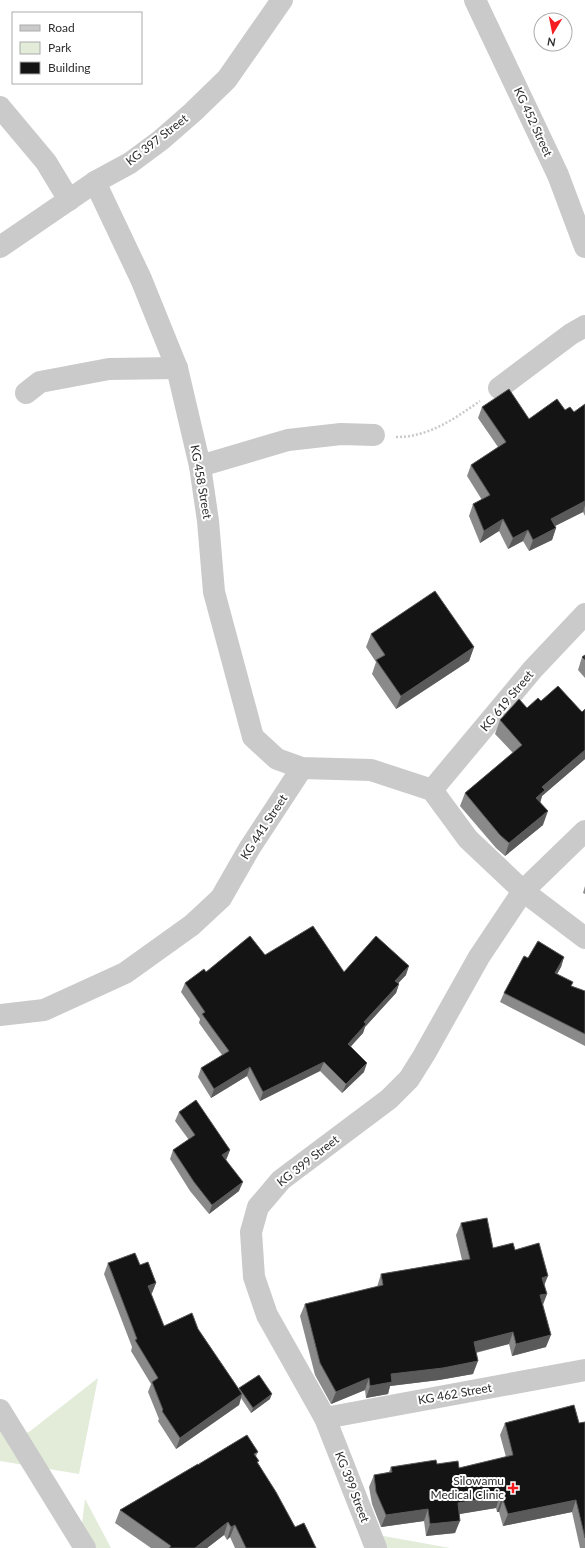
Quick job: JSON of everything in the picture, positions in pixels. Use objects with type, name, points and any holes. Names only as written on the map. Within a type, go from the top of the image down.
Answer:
[{"type":"street","name":"KG 397 Street","points":[[0,247],[95,182],[130,163],[161,140],[227,79],[282,0]]},
{"type":"street","name":"KG 452 Street","points":[[475,0],[558,175],[585,247]]},
{"type":"street","points":[[0,107],[46,162],[69,200]]},
{"type":"street","name":"KG 458 Street","points":[[95,182],[141,279],[177,368],[200,466],[208,521],[214,592],[253,737],[277,759],[302,768]]},
{"type":"street","points":[[499,388],[571,334],[585,326]]},
{"type":"street","points":[[26,393],[40,382],[109,369],[177,368]]},
{"type":"street","points":[[200,466],[288,440],[341,434],[374,435]]},
{"type":"street","name":"KG 619 Street","points":[[432,790],[533,669],[585,614]]},
{"type":"street","points":[[302,768],[371,770],[432,790],[468,839],[523,891],[585,938]]},
{"type":"street","name":"KG 441 Street","points":[[0,1016],[44,1010],[124,973],[192,924],[221,898],[249,849],[302,768]]},
{"type":"street","name":"KG 399 Street","points":[[376,1548],[325,1418],[267,1315],[254,1277],[251,1232],[258,1207],[281,1180],[389,1099],[410,1079],[479,957],[523,891],[585,831]]},
{"type":"street","name":"KG 462 Street","points":[[325,1418],[585,1370]]},
{"type":"street","points":[[0,1410],[85,1548]]},
{"type":"path","points":[[374,435],[398,438],[425,433],[448,423],[499,388]]},
{"type":"green space","points":[[98,1378],[79,1474],[0,1461],[0,1404],[23,1434],[29,1432]]},
{"type":"green space","points":[[85,1499],[111,1548],[79,1548]]},
{"type":"green space","points":[[378,1535],[450,1548],[384,1548]]},
{"type":"building","points":[[509,389],[529,419],[557,399],[565,410],[570,407],[574,412],[585,404],[585,501],[551,519],[556,528],[533,540],[528,530],[513,538],[503,519],[484,531],[473,504],[490,495],[471,465],[506,442],[482,407]]},
{"type":"building","points":[[435,591],[474,647],[401,696],[376,660],[385,655],[371,634]]},
{"type":"building","points":[[558,686],[582,712],[585,709],[585,750],[542,787],[545,790],[536,798],[548,811],[509,843],[500,835],[465,793],[522,745],[500,720],[519,699],[527,708],[538,698],[541,701]]},
{"type":"building","points":[[313,926],[344,972],[376,936],[409,966],[395,981],[399,984],[364,1022],[366,1024],[348,1044],[367,1063],[346,1084],[324,1062],[263,1092],[250,1067],[214,1089],[201,1068],[229,1051],[202,1014],[205,1012],[185,983],[204,969],[206,972],[250,936],[265,955]]},
{"type":"building","points":[[538,941],[564,957],[555,973],[573,982],[571,986],[585,991],[585,1034],[504,993],[524,956],[528,958]]},
{"type":"building","points":[[196,1100],[230,1150],[222,1155],[243,1182],[212,1205],[194,1182],[173,1150],[195,1135],[179,1112]]},
{"type":"building","points":[[487,1218],[493,1248],[513,1243],[515,1250],[539,1243],[548,1276],[542,1278],[547,1294],[540,1295],[551,1335],[516,1344],[513,1332],[474,1342],[478,1361],[443,1368],[391,1374],[392,1382],[370,1386],[369,1378],[336,1392],[320,1363],[305,1304],[383,1285],[381,1274],[470,1259],[461,1223]]},
{"type":"building","points":[[135,1253],[140,1265],[148,1262],[156,1283],[148,1286],[164,1326],[192,1313],[198,1329],[242,1394],[180,1438],[162,1411],[163,1410],[152,1382],[158,1378],[135,1340],[137,1339],[108,1263]]},
{"type":"building","points":[[259,1375],[272,1394],[253,1408],[239,1388]]},
{"type":"building","points":[[574,1405],[579,1423],[585,1422],[585,1538],[576,1500],[508,1514],[500,1496],[458,1503],[460,1521],[430,1524],[428,1509],[386,1515],[376,1492],[374,1475],[392,1472],[391,1467],[436,1460],[437,1464],[458,1461],[459,1468],[513,1455],[505,1423]]},
{"type":"building","points":[[247,1435],[258,1452],[254,1454],[259,1461],[257,1462],[276,1492],[295,1527],[304,1523],[316,1548],[246,1548],[235,1525],[231,1527],[228,1522],[195,1548],[169,1548],[171,1546],[120,1510],[198,1464],[199,1465]]},
{"type":"place","name":"Silowamu Medical Clinic","points":[[513,1488]]}]
